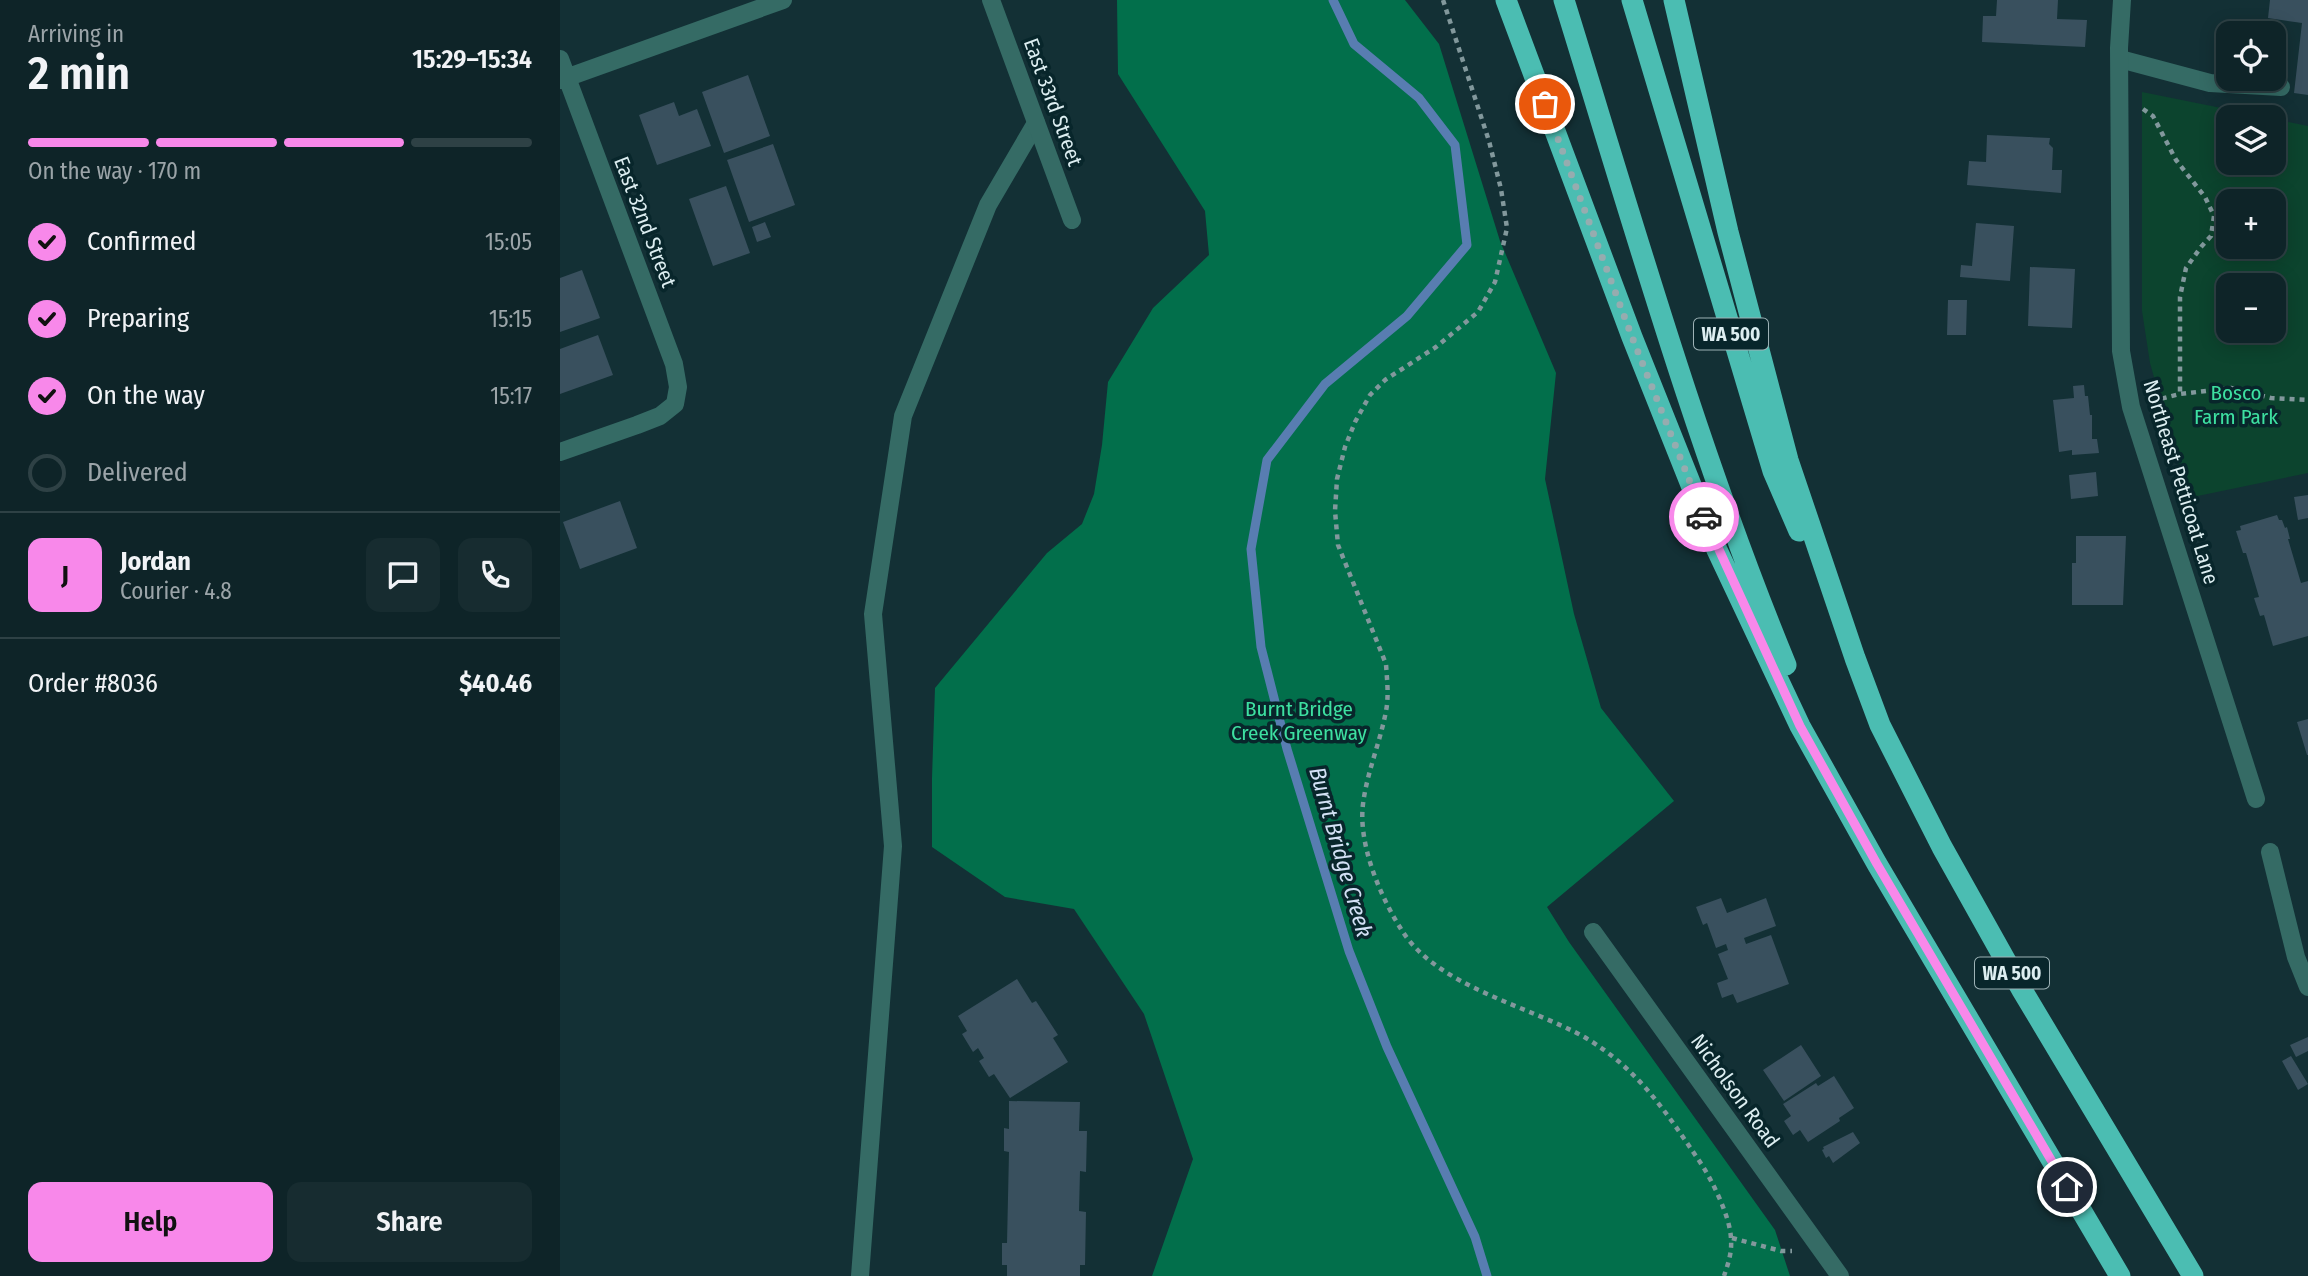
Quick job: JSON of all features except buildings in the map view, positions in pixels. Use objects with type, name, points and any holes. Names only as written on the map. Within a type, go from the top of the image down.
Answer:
[{"type":"highway","points":[[1506,0],[1632,337],[1717,550],[1800,726],[1975,1031]]},
{"type":"highway","name":"WA 500","points":[[1564,0],[1695,423],[1752,583],[1809,722],[1975,1031],[2120,1276]]},
{"type":"highway","name":"WA 500","points":[[1632,0],[1773,471],[1855,658],[1880,725],[1949,859],[2022,990],[2193,1276]]},
{"type":"highway","points":[[1674,0],[1728,232],[1788,460],[1855,658]]},
{"type":"street","points":[[563,78],[783,0]]},
{"type":"street","name":"East 33rd Street","points":[[992,0],[1072,220]]},
{"type":"street","name":"Northeast Petticoat Lane","points":[[2122,0],[2119,59],[2121,351],[2131,407],[2256,799]]},
{"type":"street","name":"East 32nd Street","points":[[560,59],[563,78],[674,364],[678,387],[675,404],[660,416],[560,452]]},
{"type":"street","points":[[2119,59],[2216,83]]},
{"type":"street","points":[[860,1276],[893,846],[873,614],[903,416],[988,205],[1036,123]]},
{"type":"street","points":[[2270,852],[2296,957],[2308,987]]},
{"type":"street","name":"Nicholson Road","points":[[1593,932],[1840,1276]]},
{"type":"path","points":[[1443,0],[1489,142],[1501,189],[1507,228],[1495,282],[1478,312],[1436,348],[1385,380],[1370,395],[1345,447],[1337,479],[1335,512],[1338,545],[1386,664],[1388,684],[1386,711],[1362,807],[1366,847],[1380,888],[1402,932],[1423,955],[1447,973],[1584,1038],[1607,1052],[1636,1076],[1662,1105],[1705,1171],[1726,1217],[1732,1238],[1724,1276]]},
{"type":"path","points":[[2119,94],[2153,116],[2176,160],[2205,197],[2214,216],[2211,236],[2186,268],[2180,297],[2180,394]]},
{"type":"path","points":[[2131,407],[2180,394],[2231,388],[2271,398],[2308,400]]},
{"type":"path","points":[[1732,1238],[1781,1251],[1820,1250]]},
{"type":"green space","name":"Burnt Bridge Creek Greenway","points":[[1117,0],[1405,0],[1439,44],[1500,241],[1556,373],[1545,479],[1574,614],[1601,708],[1674,801],[1547,907],[1569,942],[1775,1230],[1790,1276],[1152,1276],[1193,1159],[1144,1014],[1074,909],[1005,897],[932,847],[935,688],[1047,553],[1082,524],[1094,494],[1108,382],[1153,308],[1209,255],[1205,211],[1118,74]]},
{"type":"green space","name":"Bosco Farm Park","points":[[2142,92],[2216,107],[2216,175],[2286,175],[2286,122],[2308,126],[2308,473],[2188,498],[2150,363],[2142,311]]},
{"type":"waterway","name":"Burnt Bridge Creek","points":[[1333,0],[1354,44],[1419,98],[1455,145],[1467,245],[1407,316],[1325,384],[1267,460],[1251,549],[1261,647],[1287,749],[1349,951],[1387,1047],[1475,1237],[1487,1276]]},
{"type":"way so far","points":[[1545,104],[1632,337],[1704,517]]},
{"type":"route","points":[[1704,517],[1800,726],[1877,864],[2067,1187]]}]
